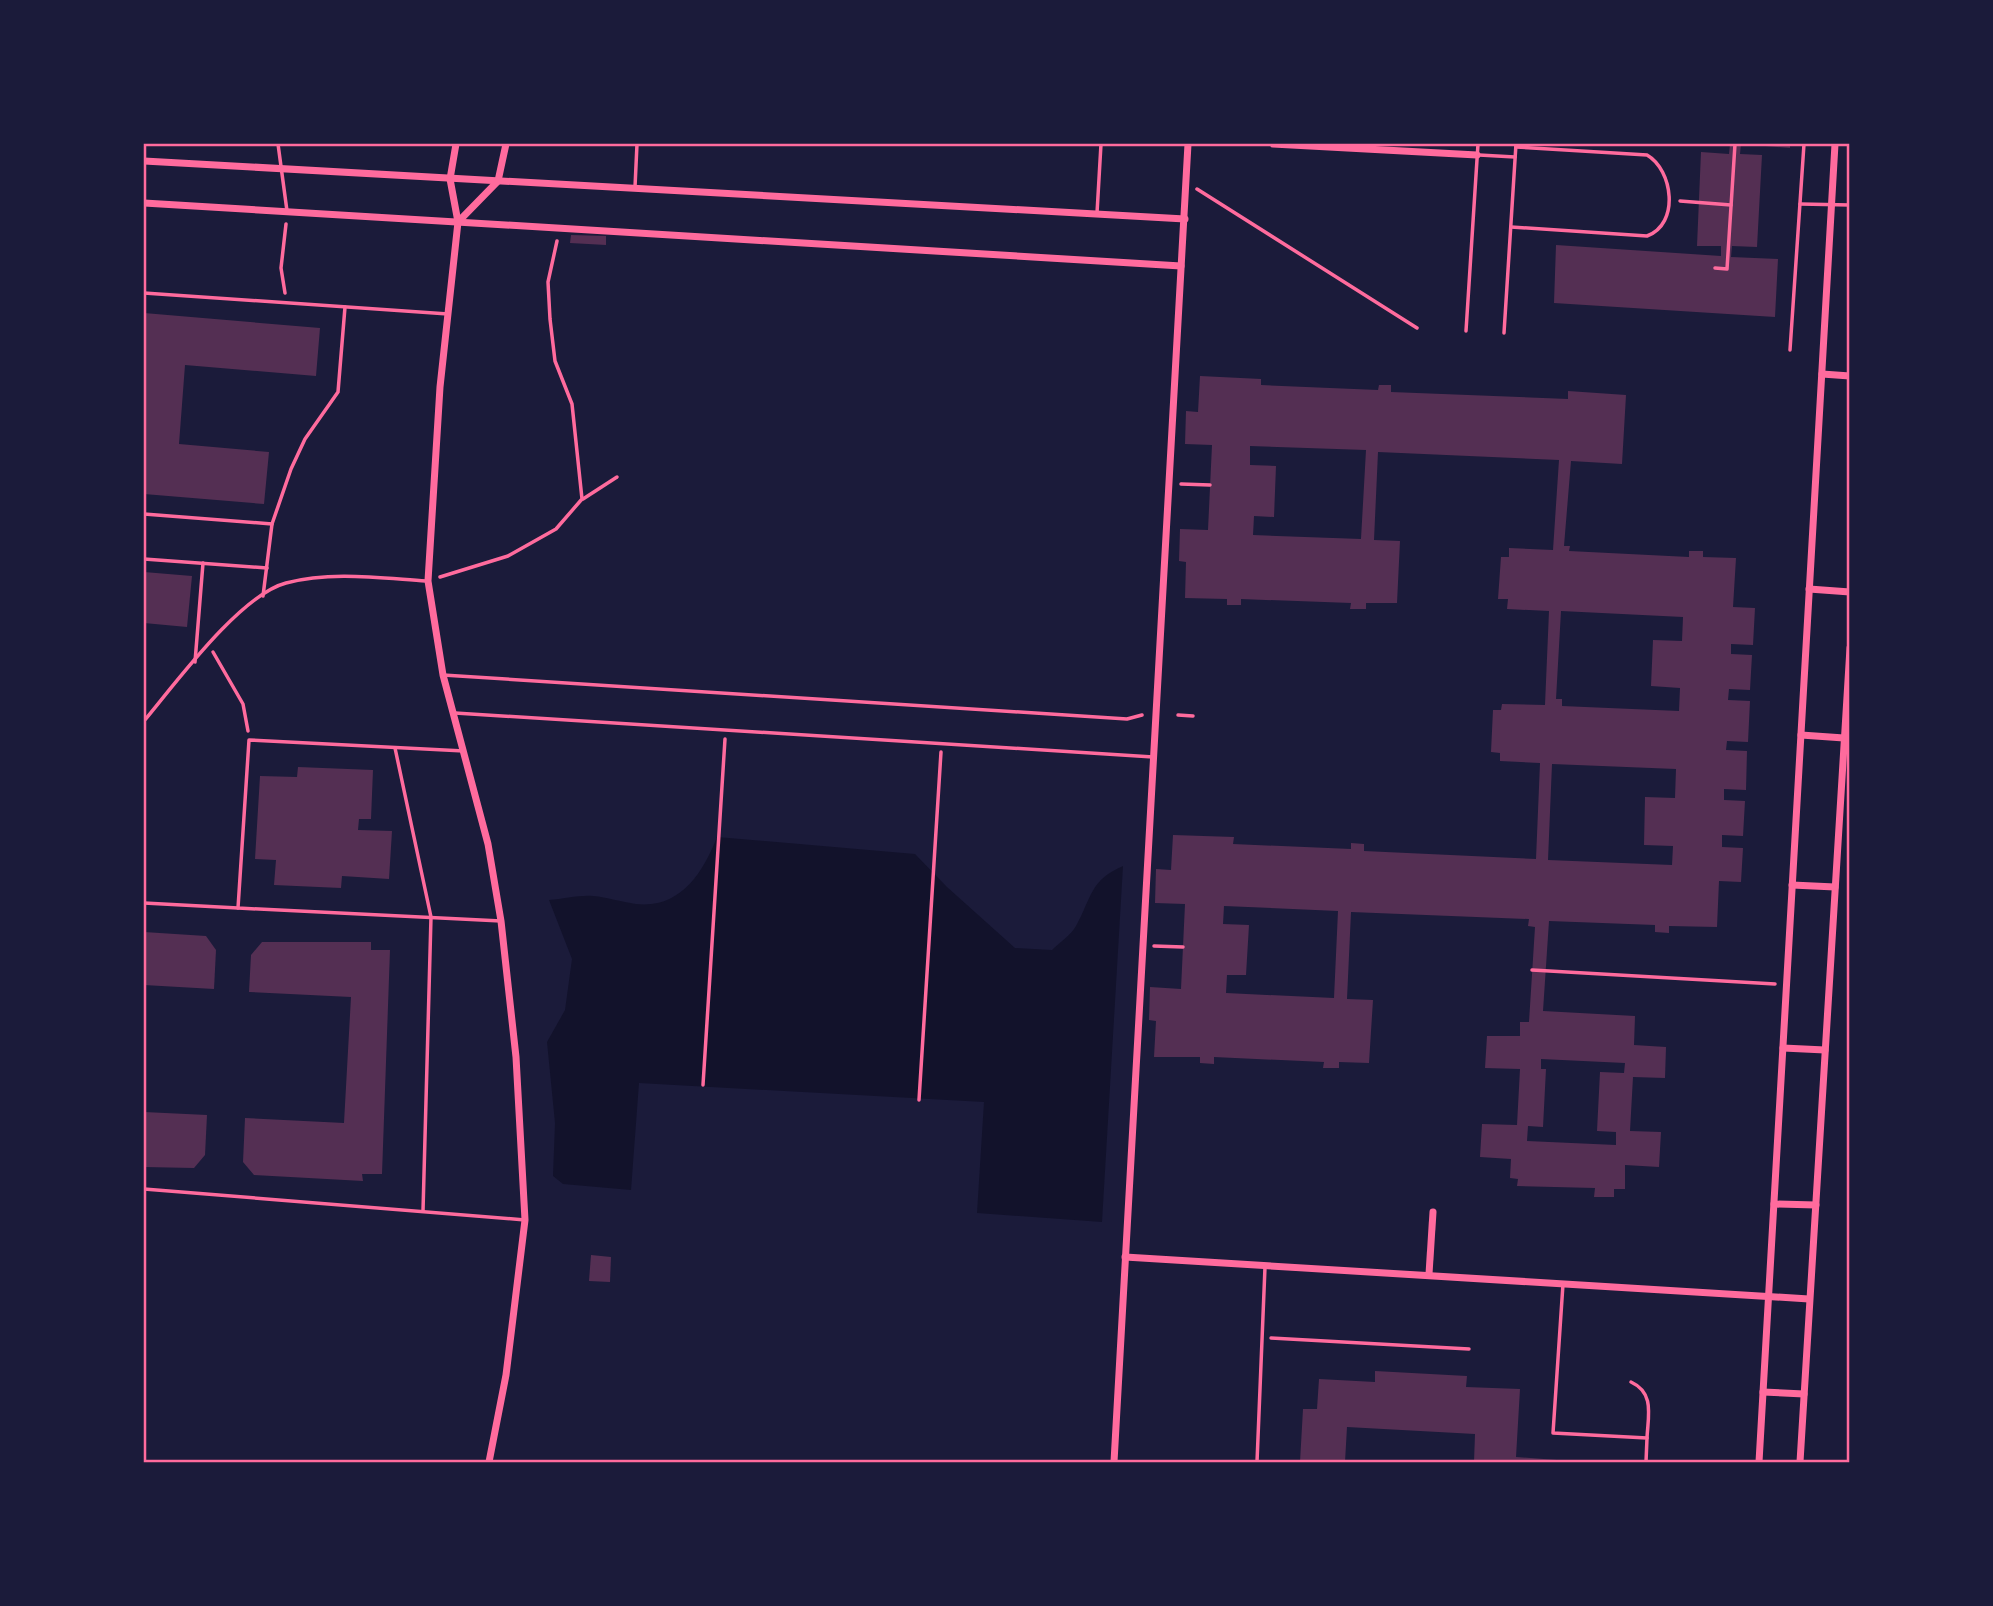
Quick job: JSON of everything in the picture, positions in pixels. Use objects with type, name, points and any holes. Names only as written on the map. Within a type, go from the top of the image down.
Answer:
[{"type":"street","points":[[456,144],[450,178],[458,222],[440,387],[428,581],[443,675],[466,751],[488,844],[501,920],[516,1057],[525,1220],[506,1375],[489,1462]]},
{"type":"street","points":[[458,222],[498,181],[506,144]]},
{"type":"street","points":[[1114,1462],[1188,144]]},
{"type":"street","points":[[1273,144],[1478,155]]},
{"type":"street","points":[[1759,1462],[1835,144]]},
{"type":"street","points":[[144,161],[1185,219]]},
{"type":"street","points":[[144,204],[1181,265]]},
{"type":"street","points":[[1822,374],[1850,376]]},
{"type":"street","points":[[1809,589],[1850,592]]},
{"type":"street","points":[[1800,1462],[1850,648]]},
{"type":"street","points":[[1801,736],[1844,738]]},
{"type":"street","points":[[1792,885],[1835,887]]},
{"type":"street","points":[[1783,1048],[1825,1050]]},
{"type":"street","points":[[1774,1205],[1816,1205]]},
{"type":"street","points":[[1429,1274],[1433,1212]]},
{"type":"street","points":[[1125,1257],[1809,1299]]},
{"type":"street","points":[[1763,1392],[1804,1394]]},
{"type":"lane","points":[[278,144],[288,212]]},
{"type":"lane","points":[[635,189],[637,144]]},
{"type":"lane","points":[[1097,215],[1101,144]]},
{"type":"lane","points":[[1466,331],[1478,144]]},
{"type":"lane","points":[[1790,349],[1804,144]]},
{"type":"lane","points":[[1504,333],[1516,145],[1647,155],[1658,161],[1666,172],[1669,183],[1667,214],[1661,225],[1647,236],[1511,227]]},
{"type":"lane","points":[[1478,155],[1515,157]]},
{"type":"lane","points":[[1800,204],[1850,205]]},
{"type":"lane","points":[[144,293],[449,314]]},
{"type":"lane","points":[[263,596],[272,524],[304,439],[338,392],[345,307]]},
{"type":"lane","points":[[144,513],[272,524]]},
{"type":"lane","points":[[144,559],[267,568]]},
{"type":"lane","points":[[195,662],[203,564]]},
{"type":"lane","points":[[144,721],[209,645],[247,606],[284,583],[342,576],[428,581]]},
{"type":"lane","points":[[443,675],[944,709],[1127,719],[1142,715]]},
{"type":"lane","points":[[453,713],[1153,757]]},
{"type":"lane","points":[[238,908],[249,740],[466,751]]},
{"type":"lane","points":[[394,747],[430,917],[423,1211]]},
{"type":"lane","points":[[144,903],[501,920]]},
{"type":"lane","points":[[144,1189],[525,1220]]},
{"type":"lane","points":[[1257,1462],[1265,1265]]},
{"type":"lane","points":[[1563,1282],[1553,1433],[1647,1438]]},
{"type":"lane","points":[[1632,1382],[1643,1387],[1648,1397],[1646,1462]]},
{"type":"path","points":[[1715,268],[1727,270],[1735,144]]},
{"type":"path","points":[[1186,182],[1417,328]]},
{"type":"path","points":[[1668,200],[1731,205]]},
{"type":"path","points":[[286,303],[281,268],[288,212]]},
{"type":"path","points":[[560,228],[548,282],[550,319],[555,361],[572,404],[582,499]]},
{"type":"path","points":[[428,581],[508,556],[556,529],[582,499],[617,477]]},
{"type":"path","points":[[1169,483],[1210,485]]},
{"type":"path","points":[[209,645],[243,704],[249,740]]},
{"type":"path","points":[[1178,715],[1193,716]]},
{"type":"path","points":[[703,1085],[726,730]]},
{"type":"path","points":[[919,1100],[942,745]]},
{"type":"path","points":[[1143,944],[1183,947]]},
{"type":"path","points":[[1532,970],[1787,985]]},
{"type":"path","points":[[1262,1338],[1469,1349]]},
{"type":"shaded area","points":[[717,837],[915,854],[947,887],[1015,948],[1052,950],[1074,929],[1098,883],[1123,866],[1102,1222],[977,1213],[984,1102],[639,1083],[631,1190],[563,1184],[553,1176],[555,1123],[547,1042],[565,1010],[572,959],[549,900],[588,896],[636,904],[665,901],[688,886],[697,875]]},
{"type":"building","points":[[1730,144],[1741,144],[1740,154],[1762,155],[1757,247],[1732,246],[1731,257],[1778,259],[1775,317],[1554,303],[1556,245],[1721,256],[1721,246],[1697,246],[1701,152],[1729,154]]},
{"type":"building","points":[[1741,144],[1790,144],[1790,148]]},
{"type":"building","points":[[571,235],[606,236],[606,245],[570,243]]},
{"type":"building","points":[[144,313],[320,328],[316,376],[185,365],[179,444],[269,452],[264,504],[144,494]]},
{"type":"building","points":[[1200,376],[1261,379],[1261,385],[1378,390],[1379,385],[1391,385],[1391,392],[1568,399],[1568,391],[1626,395],[1622,464],[1571,461],[1564,546],[1570,546],[1569,551],[1689,557],[1689,551],[1703,551],[1703,557],[1736,558],[1733,607],[1755,608],[1753,645],[1731,644],[1731,654],[1752,655],[1750,690],[1729,689],[1728,700],[1750,701],[1748,742],[1727,741],[1726,750],[1747,751],[1746,790],[1724,789],[1724,800],[1745,801],[1743,836],[1722,835],[1722,847],[1743,848],[1741,882],[1719,881],[1717,927],[1669,926],[1669,933],[1655,932],[1655,925],[1549,921],[1543,1011],[1635,1016],[1634,1045],[1666,1047],[1665,1078],[1633,1077],[1630,1131],[1661,1132],[1659,1167],[1625,1165],[1625,1189],[1614,1189],[1614,1197],[1594,1197],[1595,1188],[1517,1186],[1518,1179],[1510,1178],[1511,1159],[1480,1157],[1482,1124],[1517,1125],[1520,1069],[1485,1068],[1487,1036],[1520,1036],[1520,1022],[1529,1022],[1535,927],[1528,926],[1529,919],[1351,912],[1347,999],[1373,1000],[1369,1063],[1339,1062],[1339,1068],[1323,1068],[1324,1062],[1214,1057],[1214,1064],[1200,1063],[1200,1057],[1154,1057],[1156,1021],[1149,1020],[1150,987],[1181,989],[1185,904],[1155,903],[1156,869],[1171,870],[1173,835],[1234,837],[1233,844],[1351,849],[1351,843],[1364,844],[1364,851],[1536,859],[1540,763],[1500,761],[1500,753],[1491,752],[1493,710],[1501,710],[1502,704],[1545,705],[1549,611],[1507,609],[1508,599],[1498,599],[1501,557],[1509,557],[1509,548],[1553,550],[1559,460],[1378,452],[1374,540],[1400,541],[1397,603],[1366,603],[1366,609],[1350,609],[1351,603],[1241,599],[1241,605],[1227,605],[1227,599],[1185,598],[1186,562],[1179,561],[1180,529],[1208,530],[1212,445],[1185,444],[1186,411],[1198,412]],"holes":[[[1250,446],[1366,450],[1361,539],[1253,535],[1254,516],[1274,517],[1276,466],[1250,465]],[[1561,611],[1683,617],[1682,641],[1653,640],[1651,686],[1680,688],[1679,711],[1562,706],[1562,699],[1556,699]],[[1552,764],[1676,769],[1675,798],[1645,797],[1644,845],[1673,846],[1672,865],[1548,860]],[[1224,906],[1338,911],[1334,998],[1226,993],[1227,975],[1246,975],[1249,925],[1223,924]],[[1541,1059],[1625,1063],[1624,1073],[1600,1072],[1597,1131],[1616,1132],[1616,1145],[1527,1141],[1528,1126],[1543,1127],[1546,1069],[1541,1069]]]},
{"type":"building","points":[[144,572],[192,576],[187,627],[144,623]]},
{"type":"building","points":[[298,767],[373,770],[371,819],[359,819],[358,830],[392,831],[389,879],[342,876],[341,888],[274,885],[276,860],[255,859],[260,776],[297,777]]},
{"type":"building","points":[[144,932],[206,936],[216,950],[214,989],[144,985]]},
{"type":"building","points":[[262,942],[371,942],[371,950],[390,950],[382,1174],[362,1174],[363,1181],[254,1175],[243,1162],[245,1118],[344,1123],[351,997],[249,992],[251,955]]},
{"type":"building","points":[[144,1112],[207,1115],[205,1155],[194,1168],[144,1167]]},
{"type":"building","points":[[591,1255],[611,1257],[610,1282],[589,1281]]},
{"type":"building","points":[[1375,1371],[1467,1376],[1466,1387],[1520,1389],[1516,1457],[1583,1462],[1474,1462],[1475,1434],[1347,1427],[1345,1462],[1300,1462],[1303,1409],[1317,1409],[1319,1379],[1375,1382]]}]
